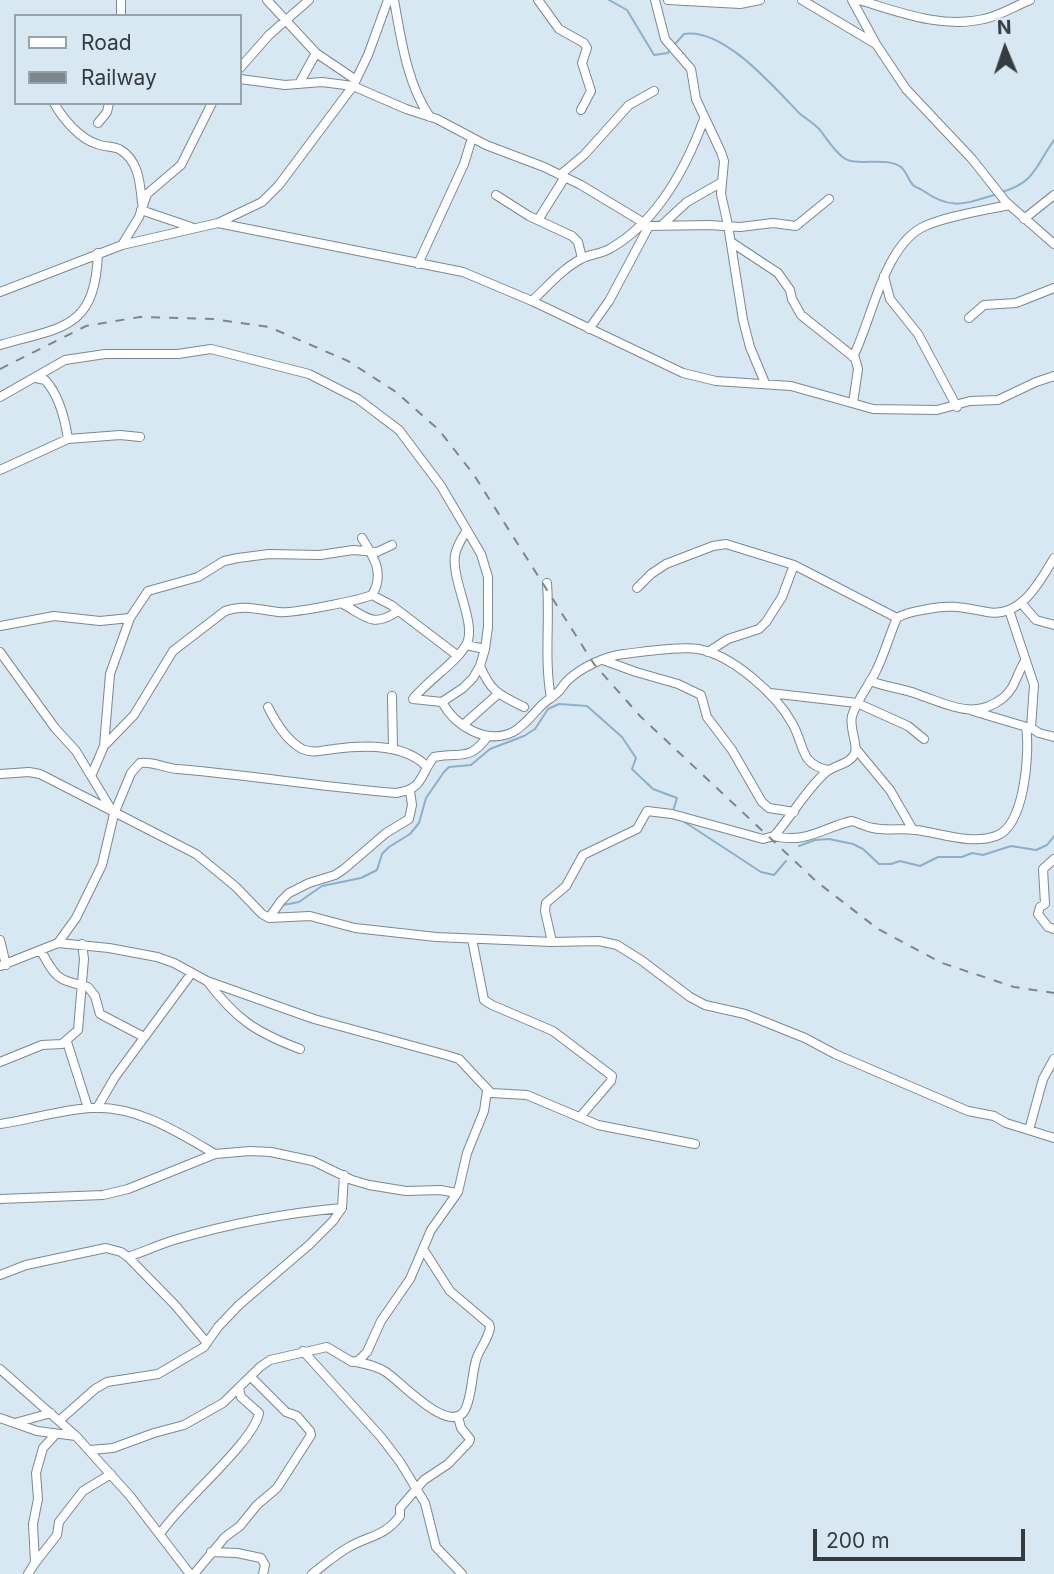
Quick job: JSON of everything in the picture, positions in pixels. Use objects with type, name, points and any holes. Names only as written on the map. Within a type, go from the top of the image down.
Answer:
[{"type":"street","points":[[267,0],[316,53],[354,83],[562,176],[646,225],[740,227],[783,223],[796,226],[829,199]]},
{"type":"street","points":[[242,66],[309,0]]},
{"type":"street","points":[[0,292],[122,245],[218,223],[262,202],[279,185],[354,83],[368,55],[388,0]]},
{"type":"street","points":[[394,0],[417,94],[430,117]]},
{"type":"street","points":[[538,0],[559,29],[584,43],[587,48],[582,63],[591,91],[581,110]]},
{"type":"street","points":[[655,0],[665,39],[691,69],[696,99],[724,160],[721,194],[743,320],[750,347],[765,383]]},
{"type":"street","points":[[668,0],[740,4],[760,0]]},
{"type":"street","points":[[802,0],[876,44]]},
{"type":"street","points":[[852,0],[876,44],[906,89],[972,159],[1009,205],[1054,244]]},
{"type":"street","points":[[859,0],[928,20],[964,21],[985,19],[1030,0]]},
{"type":"street","points":[[300,82],[316,53]]},
{"type":"street","points":[[242,79],[285,85],[300,82],[354,83]]},
{"type":"street","points":[[538,220],[562,176],[629,105],[654,91]]},
{"type":"street","points":[[55,105],[71,126],[90,140],[98,145],[118,149],[127,156],[139,175],[141,208]]},
{"type":"street","points":[[98,123],[109,105]]},
{"type":"street","points":[[122,245],[152,187],[181,165],[211,105]]},
{"type":"street","points":[[589,329],[609,301],[646,225],[683,170],[704,119]]},
{"type":"street","points":[[418,264],[456,182],[472,138]]},
{"type":"street","points":[[661,226],[687,202],[722,182]]},
{"type":"street","points":[[496,195],[512,207],[572,236],[578,242],[582,258]]},
{"type":"street","points":[[1024,219],[1054,195]]},
{"type":"street","points":[[853,357],[890,261],[922,227],[1009,205]]},
{"type":"street","points":[[141,208],[195,228]]},
{"type":"street","points":[[218,223],[463,272],[682,373],[716,382],[791,386],[883,409],[937,410],[957,407],[970,401],[998,400],[1054,376]]},
{"type":"street","points":[[532,302],[565,270],[582,258],[609,250],[646,225]]},
{"type":"street","points":[[731,242],[778,273],[790,290],[801,314],[853,357],[858,369],[853,403]]},
{"type":"street","points":[[0,345],[53,332],[75,318],[86,306],[97,277],[98,253]]},
{"type":"street","points":[[884,276],[890,299],[918,334],[957,407]]},
{"type":"street","points":[[969,318],[984,305],[1016,303],[1052,291]]},
{"type":"street","points":[[0,397],[65,360],[128,352],[178,354],[211,349],[309,374],[358,399],[399,430],[442,486],[481,554],[488,577],[490,606],[485,649],[473,678],[442,702],[413,699],[430,678],[458,656],[466,645],[469,632],[457,586],[455,557],[457,547],[467,530]]},
{"type":"street","points":[[36,378],[45,380],[52,389],[62,412],[68,439]]},
{"type":"street","points":[[0,470],[68,439],[120,435],[140,437]]},
{"type":"street","points":[[362,538],[375,560],[379,579],[373,595]]},
{"type":"street","points":[[636,588],[666,564],[713,546],[726,544],[794,565],[897,618]]},
{"type":"street","points":[[92,774],[104,746],[110,674],[130,618],[148,591],[198,577],[224,561],[269,554],[304,556],[353,550],[382,551],[392,545]]},
{"type":"street","points":[[913,830],[890,790],[856,749],[851,722],[857,702],[870,681],[897,618],[908,613],[945,606],[967,607],[994,613],[1009,610],[1022,604],[1054,558]]},
{"type":"street","points":[[708,652],[728,639],[759,629],[766,622],[782,597],[794,565]]},
{"type":"street","points":[[547,583],[549,607],[546,650],[551,698]]},
{"type":"street","points":[[104,746],[134,715],[173,651],[225,611],[233,608],[260,607],[282,613],[373,595],[458,656]]},
{"type":"street","points":[[341,603],[373,620],[384,620],[398,611]]},
{"type":"street","points":[[1022,604],[1036,620],[1054,625]]},
{"type":"street","points":[[552,942],[545,911],[546,903],[566,886],[583,855],[637,829],[647,811],[672,814],[764,839],[774,836],[794,838],[821,833],[852,821],[882,830],[913,830],[973,839],[999,836],[1007,830],[1019,802],[1027,770],[1029,727],[1035,688],[1009,610]]},
{"type":"street","points":[[0,626],[54,616],[100,621],[130,618]]},
{"type":"street","points":[[466,645],[485,649]]},
{"type":"street","points":[[442,702],[452,717],[488,736],[513,732],[571,677],[603,660],[626,654],[685,649],[708,652],[733,665],[769,693],[792,723],[808,762],[828,770]]},
{"type":"street","points":[[0,652],[92,774],[114,814]]},
{"type":"street","points":[[603,660],[678,684],[701,695],[706,717],[732,750],[762,802],[769,808],[794,812]]},
{"type":"street","points":[[870,681],[887,688],[916,693],[963,710],[973,710],[993,704],[1004,697],[1011,690],[1025,661]]},
{"type":"street","points":[[480,666],[489,686],[498,694],[524,707]]},
{"type":"street","points":[[769,693],[857,702],[908,726],[924,739]]},
{"type":"street","points":[[463,725],[498,694]]},
{"type":"street","points":[[392,696],[393,749]]},
{"type":"street","points":[[268,707],[277,724],[301,748],[319,752],[337,748],[393,749],[415,757],[427,767]]},
{"type":"street","points":[[973,710],[1054,737]]},
{"type":"street","points":[[58,943],[90,893],[102,865],[114,814],[136,766],[145,762],[176,769],[205,769],[280,781],[396,793],[410,791],[422,779],[433,757],[476,751],[488,736]]},
{"type":"street","points":[[774,836],[817,781],[828,770],[850,760],[856,749]]},
{"type":"street","points":[[0,774],[40,774],[114,814],[162,835],[196,854],[220,873],[262,915],[269,918],[310,916],[355,928],[472,939],[599,941],[617,945],[705,1005],[745,1014],[968,1111],[994,1116],[1006,1123],[1054,1138]]},
{"type":"street","points":[[269,918],[289,893],[344,869],[386,833],[409,819],[412,805],[410,791]]},
{"type":"street","points":[[1054,859],[1043,869],[1047,896],[1038,914],[1048,927],[1054,929]]},
{"type":"street","points":[[472,939],[484,1000],[553,1031],[612,1076],[611,1081],[580,1117]]},
{"type":"street","points":[[0,940],[3,966],[58,943],[82,944],[157,957],[207,981],[313,1019],[459,1059],[487,1091],[527,1095],[598,1125],[695,1144]]},
{"type":"street","points":[[0,1062],[42,1045],[67,1042],[78,1030],[82,944]]},
{"type":"street","points":[[41,951],[60,979],[88,987],[92,991],[100,1014],[144,1037]]},
{"type":"street","points":[[92,1108],[191,974]]},
{"type":"street","points":[[207,981],[237,1017],[261,1032],[300,1049]]},
{"type":"street","points":[[67,1042],[92,1108]]},
{"type":"street","points":[[1030,1130],[1042,1079],[1054,1059]]},
{"type":"street","points":[[356,1362],[368,1352],[381,1321],[402,1294],[416,1268],[431,1230],[457,1193],[467,1153],[484,1111],[487,1091]]},
{"type":"street","points":[[0,1125],[92,1108],[121,1111],[153,1120],[178,1131],[215,1154]]},
{"type":"street","points":[[0,1199],[103,1195],[128,1189],[215,1154],[250,1151],[271,1152],[323,1164],[359,1182],[395,1190],[440,1190],[457,1193]]},
{"type":"street","points":[[60,1420],[100,1385],[158,1374],[188,1358],[207,1343],[239,1305],[309,1245],[342,1208],[344,1175]]},
{"type":"street","points":[[128,1257],[228,1226],[301,1211],[342,1208]]},
{"type":"street","points":[[0,1275],[26,1265],[106,1248],[121,1252],[175,1305],[207,1343]]},
{"type":"street","points":[[90,1450],[113,1448],[184,1425],[223,1403],[270,1360],[327,1347],[348,1360],[379,1368],[429,1407],[450,1418],[458,1417],[465,1409],[477,1357],[490,1328],[489,1324],[450,1292],[422,1249]]},
{"type":"street","points":[[303,1351],[381,1437],[400,1462],[425,1503],[436,1547],[462,1574]]},
{"type":"street","points":[[0,1369],[60,1420],[90,1450],[192,1574],[211,1552],[240,1526],[257,1504],[277,1488],[311,1435],[297,1416],[286,1412],[251,1377]]},
{"type":"street","points":[[160,1534],[242,1442],[257,1421],[260,1413],[241,1397],[239,1388]]},
{"type":"street","points":[[15,1423],[51,1413]]},
{"type":"street","points":[[312,1574],[346,1549],[386,1532],[399,1518],[400,1508],[424,1480],[449,1464],[469,1442],[470,1439],[461,1428],[458,1417]]},
{"type":"street","points":[[0,1418],[55,1435],[76,1436]]},
{"type":"street","points":[[35,1563],[33,1524],[38,1499],[36,1473],[43,1448],[55,1435]]},
{"type":"street","points":[[28,1574],[57,1535],[60,1522],[82,1491],[111,1474]]},
{"type":"street","points":[[211,1552],[237,1553],[261,1558],[265,1565],[263,1574]]},
{"type":"waterway","points":[[609,0],[627,10],[654,55],[668,53],[670,48]]},
{"type":"waterway","points":[[675,44],[684,34],[699,34],[731,49],[818,128],[837,152],[849,161],[895,164],[903,169],[914,186],[932,197],[950,203],[967,203],[997,194]]},
{"type":"waterway","points":[[1002,192],[1029,178],[1054,140]]},
{"type":"waterway","points":[[283,905],[299,902],[322,886],[361,878],[377,870],[382,854],[410,834],[419,823],[426,798],[449,767],[471,765],[490,749],[524,736],[535,729],[548,709],[559,704],[587,706],[622,737],[636,758],[632,769],[653,789],[677,798],[673,811]]},
{"type":"waterway","points":[[683,821],[761,872],[774,875],[786,861]]},
{"type":"waterway","points":[[799,846],[815,840],[829,839],[853,844],[863,849],[879,864],[900,861],[920,866],[938,857],[962,857],[972,853],[983,855],[1011,846],[1036,850],[1047,845],[1054,836]]},
{"type":"railway","points":[[0,369],[86,326],[140,317],[213,319],[269,327],[348,361],[396,392],[439,430],[474,475],[594,664],[640,716],[817,882],[878,929],[942,963],[1014,987],[1054,993]]}]
